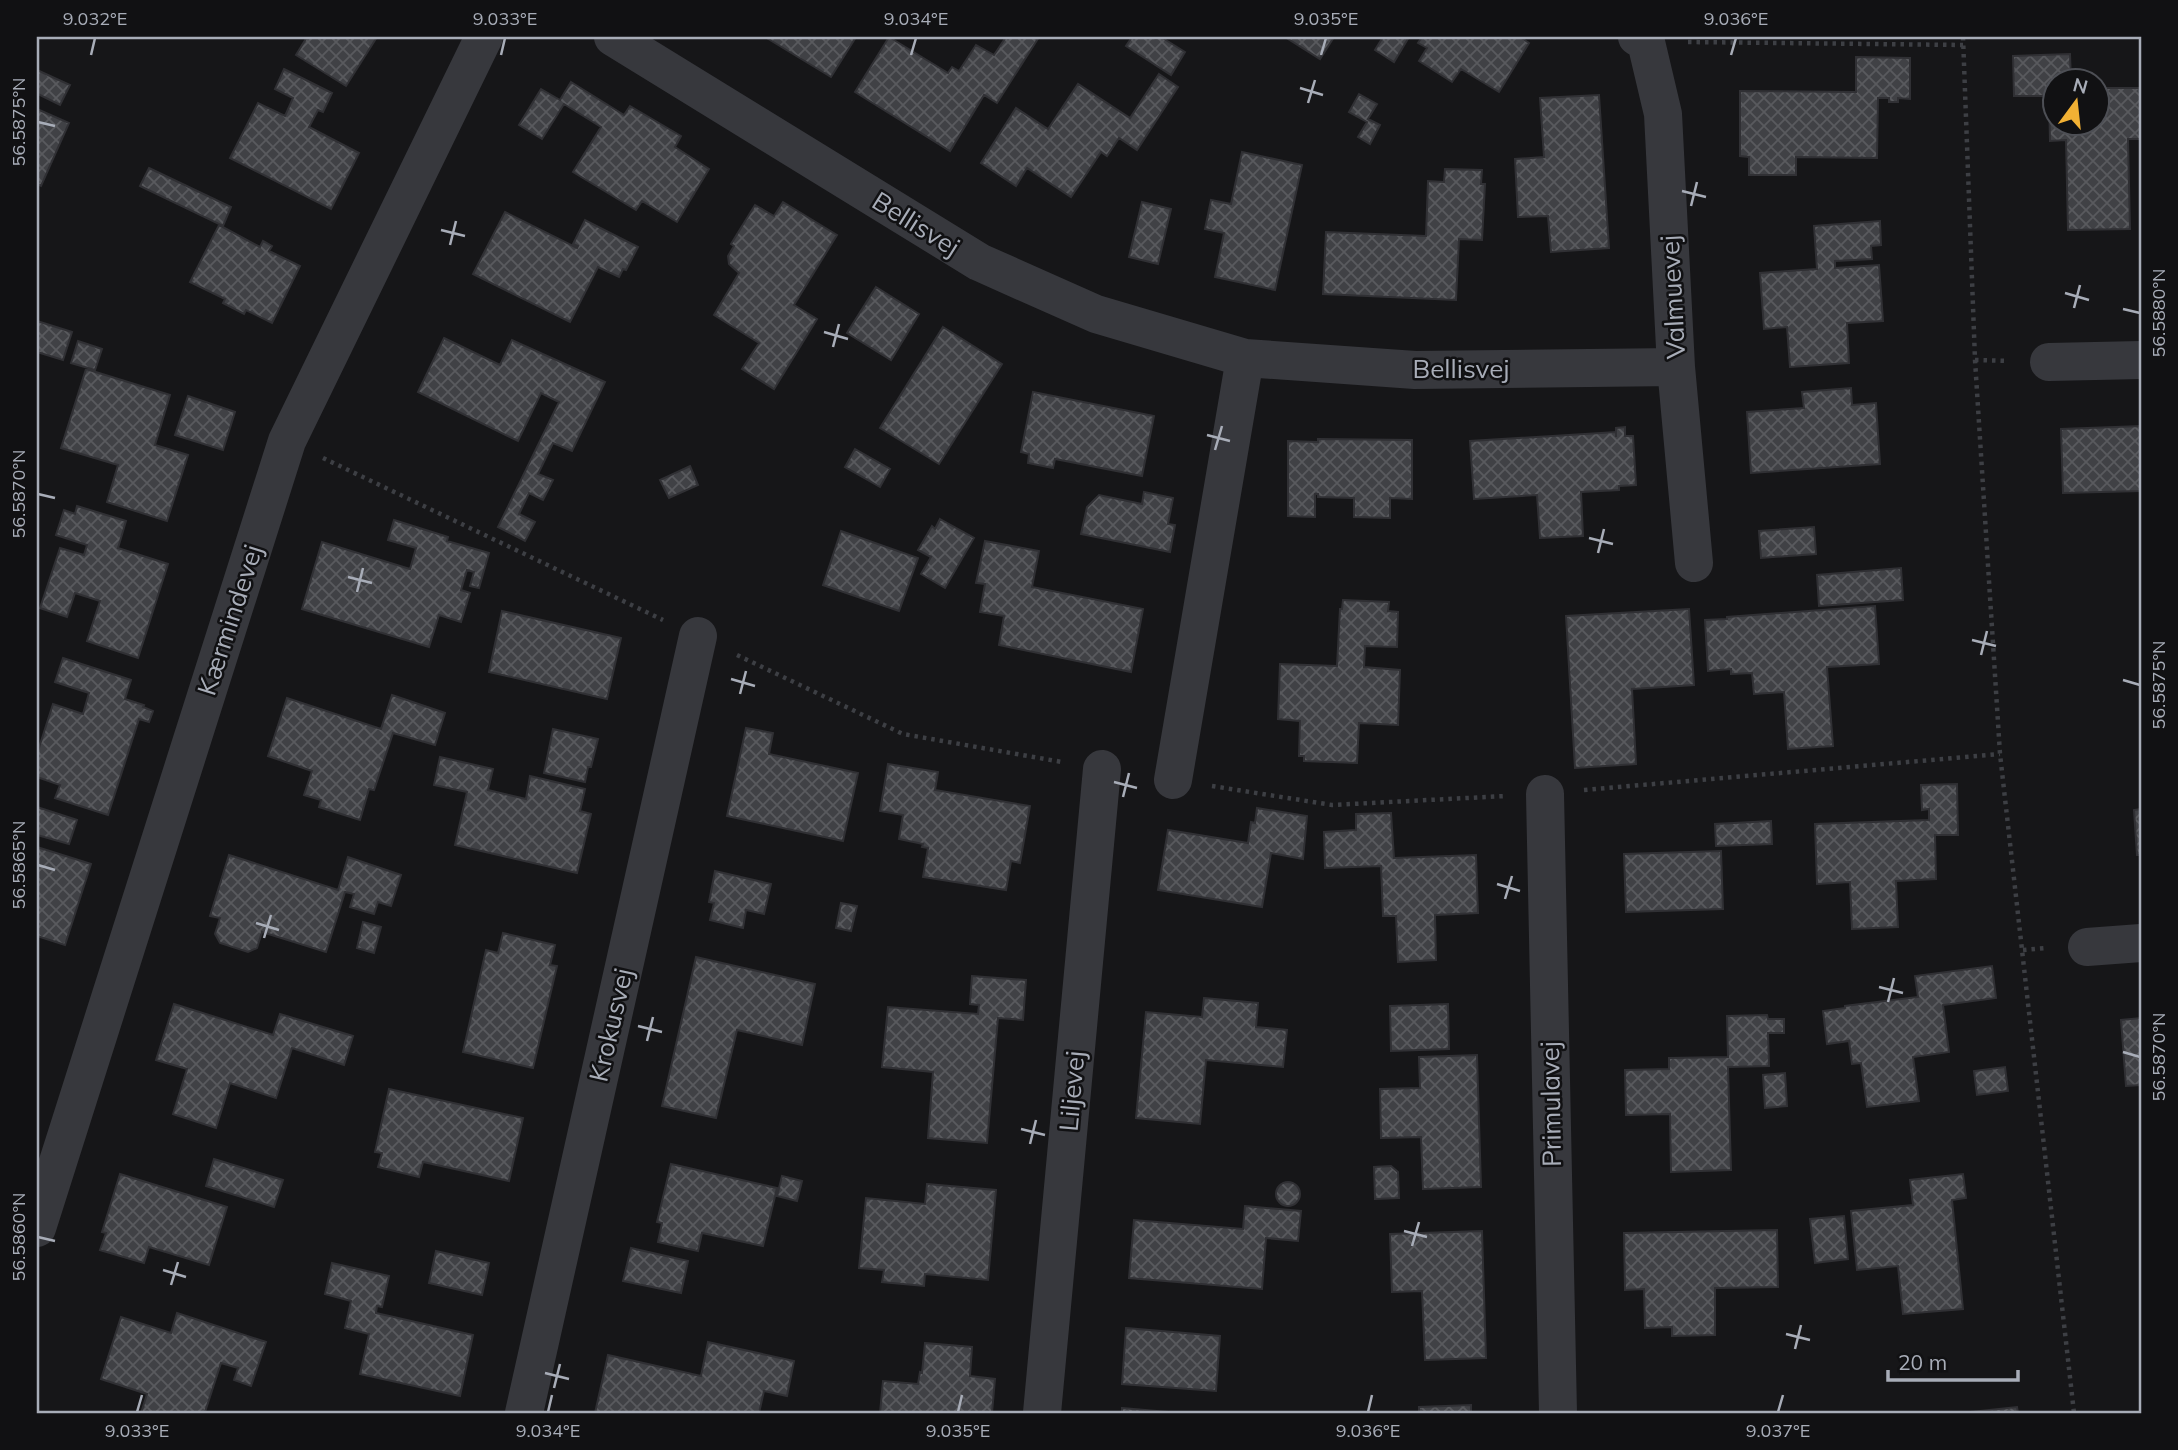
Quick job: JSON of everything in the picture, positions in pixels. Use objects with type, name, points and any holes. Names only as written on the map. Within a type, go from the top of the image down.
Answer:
[{"type":"street","name":"Kærmindevej","points":[[37,1228],[288,441],[484,37]]},
{"type":"street","name":"Bellisvej","points":[[613,37],[979,262],[1096,314],[1245,358],[1415,370],[1676,367]]},
{"type":"street","name":"Valmuevej","points":[[1641,39],[1663,114],[1676,367],[1694,563]]},
{"type":"street","points":[[1173,780],[1245,358]]},
{"type":"street","points":[[2049,362],[2141,360]]},
{"type":"street","name":"Krokusvej","points":[[524,1413],[698,636]]},
{"type":"street","name":"Liljevej","points":[[1042,1413],[1102,769]]},
{"type":"street","name":"Primulavej","points":[[1545,794],[1558,1413]]},
{"type":"street","points":[[2087,947],[2141,943]]},
{"type":"path","points":[[1963,37],[1975,360],[2000,754],[2074,1413]]},
{"type":"path","points":[[1641,39],[1963,45]]},
{"type":"path","points":[[288,441],[903,734],[1102,769]]},
{"type":"path","points":[[1173,780],[1332,805],[1545,794],[2000,754]]},
{"type":"building","points":[[307,37],[377,37],[346,86],[296,55]]},
{"type":"building","points":[[765,37],[856,37],[831,77]]},
{"type":"building","points":[[889,37],[948,73],[952,67],[959,71],[976,45],[994,55],[1006,37],[1039,37],[997,103],[984,95],[950,151],[855,92]]},
{"type":"building","points":[[1132,37],[1161,37],[1185,52],[1171,75],[1126,46]]},
{"type":"building","points":[[1285,37],[1334,37],[1320,59]]},
{"type":"building","points":[[1383,37],[1409,37],[1394,62],[1375,50]]},
{"type":"building","points":[[1422,37],[1520,37],[1529,43],[1499,92],[1461,69],[1452,82],[1419,61],[1427,48],[1418,43]]},
{"type":"building","points":[[2070,54],[2070,66],[2042,66],[2042,96],[2014,96],[2013,56]]},
{"type":"building","points":[[1856,57],[1910,58],[1910,99],[1898,98],[1898,102],[1889,102],[1889,98],[1878,98],[1877,158],[1796,157],[1796,175],[1749,175],[1749,157],[1740,156],[1740,91],[1856,92]]},
{"type":"building","points":[[284,69],[332,93],[323,112],[318,110],[309,127],[359,153],[331,209],[230,158],[258,103],[285,116],[293,98],[275,89]]},
{"type":"building","points":[[37,70],[70,85],[60,105],[38,94],[37,97]]},
{"type":"building","points":[[1159,74],[1178,87],[1137,150],[1119,138],[1107,156],[1101,152],[1071,197],[1027,168],[1016,186],[981,163],[1016,108],[1048,129],[1078,84],[1130,118]]},
{"type":"building","points":[[571,82],[624,115],[630,106],[681,136],[675,147],[709,169],[677,222],[642,201],[636,210],[573,172],[601,127],[564,104],[542,139],[519,125],[541,89],[560,100]]},
{"type":"building","points":[[2112,88],[2141,88],[2141,139],[2128,139],[2130,229],[2068,230],[2066,140],[2050,141],[2050,136],[2112,136]]},
{"type":"building","points":[[1359,94],[1377,104],[1368,119],[1380,125],[1370,144],[1358,137],[1367,122],[1349,112]]},
{"type":"building","points":[[1599,95],[1609,248],[1551,252],[1548,216],[1518,217],[1515,159],[1544,157],[1540,98]]},
{"type":"building","points":[[37,109],[69,123],[41,186],[37,184]]},
{"type":"building","points":[[1242,152],[1302,165],[1275,290],[1215,277],[1224,233],[1205,229],[1211,200],[1231,204]]},
{"type":"building","points":[[149,168],[231,207],[223,226],[140,186]]},
{"type":"building","points":[[1445,169],[1482,170],[1481,184],[1485,184],[1482,240],[1459,239],[1456,300],[1323,294],[1326,232],[1426,236],[1428,181],[1444,182]]},
{"type":"building","points":[[783,202],[837,235],[794,305],[817,319],[774,389],[742,369],[759,343],[714,315],[739,273],[729,264],[728,256],[734,246],[731,244],[755,205],[774,216]]},
{"type":"building","points":[[1142,202],[1171,209],[1158,264],[1129,257]]},
{"type":"building","points":[[505,212],[577,248],[578,246],[573,244],[585,220],[638,247],[626,270],[623,269],[619,277],[598,267],[570,322],[473,274]]},
{"type":"building","points":[[1880,221],[1881,245],[1871,246],[1872,259],[1835,261],[1835,268],[1879,265],[1883,321],[1847,323],[1849,363],[1790,367],[1787,327],[1764,329],[1760,273],[1817,269],[1814,226]]},
{"type":"building","points":[[219,225],[260,247],[263,241],[272,246],[269,251],[300,266],[272,323],[246,310],[244,314],[223,303],[225,299],[190,282]]},
{"type":"building","points":[[876,287],[919,314],[891,360],[847,333]]},
{"type":"building","points":[[37,321],[72,332],[63,360],[37,352]]},
{"type":"building","points":[[943,327],[1002,364],[939,464],[880,428]]},
{"type":"building","points":[[444,338],[500,365],[512,340],[605,382],[572,451],[553,443],[538,474],[553,480],[543,500],[529,493],[519,514],[535,522],[525,541],[498,527],[559,402],[541,393],[518,441],[418,392]]},
{"type":"building","points":[[78,341],[102,349],[95,370],[71,363]]},
{"type":"building","points":[[86,369],[170,395],[155,445],[188,455],[167,521],[107,502],[118,465],[61,448]]},
{"type":"building","points":[[1851,388],[1852,405],[1876,403],[1880,464],[1751,473],[1747,412],[1804,408],[1802,392]]},
{"type":"building","points":[[1033,392],[1154,416],[1142,476],[1055,459],[1053,468],[1028,463],[1029,454],[1021,452]]},
{"type":"building","points":[[188,396],[235,412],[223,450],[175,435]]},
{"type":"building","points":[[2141,426],[2141,491],[2063,493],[2061,429]]},
{"type":"building","points":[[1625,427],[1625,436],[1633,436],[1636,485],[1619,486],[1619,490],[1581,492],[1583,536],[1540,538],[1537,495],[1474,499],[1470,441],[1616,432],[1616,428]]},
{"type":"building","points":[[1318,439],[1412,440],[1412,499],[1390,498],[1390,518],[1354,517],[1354,498],[1318,497],[1318,494],[1315,494],[1315,517],[1288,516],[1288,441],[1318,442]]},
{"type":"building","points":[[855,449],[890,469],[880,487],[845,467]]},
{"type":"building","points":[[690,466],[698,485],[669,498],[660,480]]},
{"type":"building","points":[[1144,492],[1173,498],[1168,524],[1175,525],[1170,552],[1081,534],[1087,507],[1099,495],[1142,504]]},
{"type":"building","points":[[77,506],[126,521],[118,548],[168,564],[138,658],[87,641],[100,601],[75,593],[67,617],[40,608],[60,548],[84,555],[87,545],[56,535],[64,510],[75,514]]},
{"type":"building","points":[[940,519],[974,538],[945,588],[921,574],[931,557],[918,550],[932,526],[935,529]]},
{"type":"building","points":[[394,520],[448,537],[447,541],[489,553],[479,588],[470,586],[474,572],[467,570],[461,590],[470,593],[461,622],[439,615],[429,647],[302,609],[322,542],[410,569],[416,548],[388,540]]},
{"type":"building","points":[[1814,527],[1816,554],[1761,558],[1759,531]]},
{"type":"building","points":[[841,531],[918,558],[899,611],[823,585]]},
{"type":"building","points":[[985,541],[1039,551],[1032,587],[1143,609],[1131,672],[999,645],[1004,616],[980,612],[985,584],[976,583]]},
{"type":"building","points":[[1901,568],[1903,600],[1819,606],[1817,575]]},
{"type":"building","points":[[1343,600],[1389,602],[1388,611],[1398,612],[1397,647],[1365,646],[1364,667],[1400,670],[1398,725],[1359,723],[1357,763],[1304,761],[1304,756],[1299,756],[1300,721],[1278,719],[1280,664],[1337,666],[1340,609]]},
{"type":"building","points":[[1875,606],[1879,664],[1827,667],[1833,746],[1788,749],[1784,692],[1754,694],[1752,673],[1731,674],[1731,669],[1708,671],[1705,620]]},
{"type":"building","points":[[1689,609],[1694,685],[1632,689],[1636,764],[1575,768],[1566,616]]},
{"type":"building","points":[[502,611],[621,638],[607,699],[489,672]]},
{"type":"building","points":[[63,658],[131,680],[125,699],[153,711],[149,722],[139,719],[108,815],[55,798],[60,785],[37,777],[37,754],[53,704],[83,714],[89,693],[55,682]]},
{"type":"building","points":[[392,695],[445,713],[435,745],[393,733],[374,790],[369,789],[360,820],[319,807],[321,800],[304,795],[312,771],[268,756],[287,698],[381,729]]},
{"type":"building","points":[[746,728],[773,733],[769,754],[858,773],[843,841],[727,816]]},
{"type":"building","points":[[553,729],[598,739],[585,782],[544,773]]},
{"type":"building","points":[[440,757],[493,769],[488,790],[526,799],[530,776],[585,789],[580,811],[591,814],[577,873],[455,845],[467,792],[434,785]]},
{"type":"building","points":[[888,764],[938,772],[935,790],[1030,806],[1020,863],[1011,861],[1006,890],[923,877],[928,848],[922,847],[923,844],[899,839],[903,815],[880,811]]},
{"type":"building","points":[[1957,784],[1958,835],[1935,835],[1936,879],[1896,881],[1898,927],[1852,929],[1850,882],[1817,884],[1815,824],[1929,820],[1929,809],[1922,810],[1921,785]]},
{"type":"building","points":[[37,807],[77,820],[69,844],[37,835]]},
{"type":"building","points":[[1257,808],[1307,816],[1303,859],[1271,853],[1262,907],[1158,890],[1168,830],[1248,843],[1251,822],[1255,823]]},
{"type":"building","points":[[2141,809],[2141,855],[2137,855],[2134,810]]},
{"type":"building","points":[[1391,813],[1394,858],[1476,855],[1478,913],[1435,915],[1436,960],[1398,962],[1396,916],[1383,916],[1381,866],[1325,868],[1324,832],[1356,830],[1356,814]]},
{"type":"building","points":[[1771,821],[1772,844],[1716,846],[1715,824]]},
{"type":"building","points":[[37,847],[91,864],[65,945],[37,936]]},
{"type":"building","points":[[1721,851],[1723,909],[1626,912],[1624,854]]},
{"type":"building","points":[[229,855],[338,890],[348,857],[401,875],[391,906],[378,902],[374,914],[350,907],[354,894],[345,892],[326,952],[262,932],[257,948],[248,952],[220,943],[215,934],[220,918],[210,916]]},
{"type":"building","points":[[715,871],[771,884],[764,914],[746,910],[743,928],[710,920],[714,903],[709,902]]},
{"type":"building","points":[[841,903],[857,906],[851,931],[836,928]]},
{"type":"building","points":[[363,922],[381,927],[374,953],[357,948]]},
{"type":"building","points":[[503,933],[555,945],[550,965],[557,966],[533,1068],[463,1052],[486,950],[498,953]]},
{"type":"building","points":[[696,957],[815,984],[802,1045],[737,1030],[716,1118],[662,1106]]},
{"type":"building","points":[[1992,966],[1996,998],[1943,1005],[1949,1052],[1913,1057],[1919,1101],[1867,1107],[1861,1063],[1852,1064],[1849,1041],[1827,1044],[1823,1011],[1918,997],[1915,976]]},
{"type":"building","points":[[972,976],[1026,980],[1023,1020],[998,1018],[987,1143],[928,1138],[933,1072],[882,1067],[888,1007],[978,1014],[979,1005],[970,1004]]},
{"type":"building","points":[[1204,998],[1258,1003],[1256,1027],[1287,1030],[1283,1067],[1206,1060],[1200,1124],[1136,1118],[1146,1012],[1202,1017]]},
{"type":"building","points":[[174,1004],[273,1035],[280,1014],[353,1036],[344,1065],[292,1048],[276,1098],[230,1083],[216,1128],[173,1114],[187,1069],[156,1060]]},
{"type":"building","points":[[1448,1004],[1449,1049],[1391,1051],[1390,1006]]},
{"type":"building","points":[[1767,1015],[1768,1019],[1784,1019],[1784,1033],[1768,1033],[1769,1066],[1728,1067],[1731,1170],[1671,1172],[1670,1114],[1626,1115],[1625,1070],[1669,1069],[1669,1058],[1728,1057],[1727,1016]]},
{"type":"building","points":[[2141,1018],[2141,1085],[2126,1086],[2121,1020]]},
{"type":"building","points":[[1477,1055],[1481,1187],[1423,1189],[1421,1137],[1381,1138],[1380,1089],[1420,1088],[1419,1057]]},
{"type":"building","points":[[2005,1067],[2008,1091],[1977,1095],[1974,1071]]},
{"type":"building","points":[[1785,1073],[1787,1106],[1765,1108],[1763,1075]]},
{"type":"building","points":[[389,1089],[523,1118],[509,1181],[423,1162],[419,1177],[378,1167],[382,1153],[375,1152]]},
{"type":"building","points":[[214,1159],[283,1180],[274,1207],[206,1186]]},
{"type":"building","points":[[671,1164],[777,1188],[763,1246],[702,1233],[698,1251],[658,1242],[662,1223],[657,1222]]},
{"type":"building","points":[[1391,1166],[1398,1172],[1399,1198],[1375,1199],[1374,1167]]},
{"type":"building","points":[[120,1174],[227,1207],[209,1265],[149,1247],[144,1263],[100,1250],[106,1233],[102,1232]]},
{"type":"building","points":[[1963,1174],[1966,1198],[1952,1200],[1963,1309],[1903,1314],[1898,1266],[1857,1270],[1851,1211],[1913,1205],[1910,1180]]},
{"type":"building","points":[[782,1176],[802,1181],[797,1201],[777,1196]]},
{"type":"building","points":[[1288,1182],[1297,1185],[1300,1194],[1297,1203],[1288,1206],[1279,1203],[1276,1194],[1279,1185]]},
{"type":"building","points":[[927,1184],[996,1190],[988,1280],[925,1274],[924,1286],[882,1282],[884,1270],[859,1268],[866,1198],[925,1204]]},
{"type":"building","points":[[1245,1206],[1301,1211],[1298,1241],[1266,1238],[1262,1289],[1129,1278],[1134,1220],[1243,1229]]},
{"type":"building","points":[[1844,1216],[1848,1259],[1815,1263],[1810,1219]]},
{"type":"building","points":[[1777,1230],[1778,1287],[1715,1288],[1715,1335],[1672,1336],[1672,1327],[1645,1328],[1644,1289],[1625,1290],[1624,1233]]},
{"type":"building","points":[[1482,1231],[1486,1358],[1425,1360],[1422,1291],[1392,1292],[1390,1234]]},
{"type":"building","points":[[631,1248],[688,1261],[681,1293],[623,1281]]},
{"type":"building","points":[[436,1251],[489,1263],[482,1295],[429,1283]]},
{"type":"building","points":[[332,1263],[389,1276],[382,1307],[377,1306],[376,1313],[473,1335],[460,1396],[360,1374],[369,1334],[345,1328],[351,1301],[325,1294]]},
{"type":"building","points":[[177,1313],[266,1342],[251,1386],[234,1380],[238,1368],[221,1363],[205,1412],[141,1413],[147,1394],[101,1379],[121,1317],[171,1333]]},
{"type":"building","points":[[1126,1328],[1220,1336],[1216,1391],[1122,1384]]},
{"type":"building","points":[[708,1342],[794,1361],[787,1396],[764,1391],[759,1413],[595,1413],[608,1355],[701,1376]]},
{"type":"building","points":[[925,1343],[972,1347],[970,1376],[995,1379],[992,1413],[880,1413],[883,1381],[918,1384]]},
{"type":"building","points":[[1471,1405],[1471,1413],[1419,1413],[1419,1407]]},
{"type":"building","points":[[2017,1407],[2018,1413],[1961,1413]]},
{"type":"building","points":[[1122,1408],[1180,1413],[1122,1413]]}]
